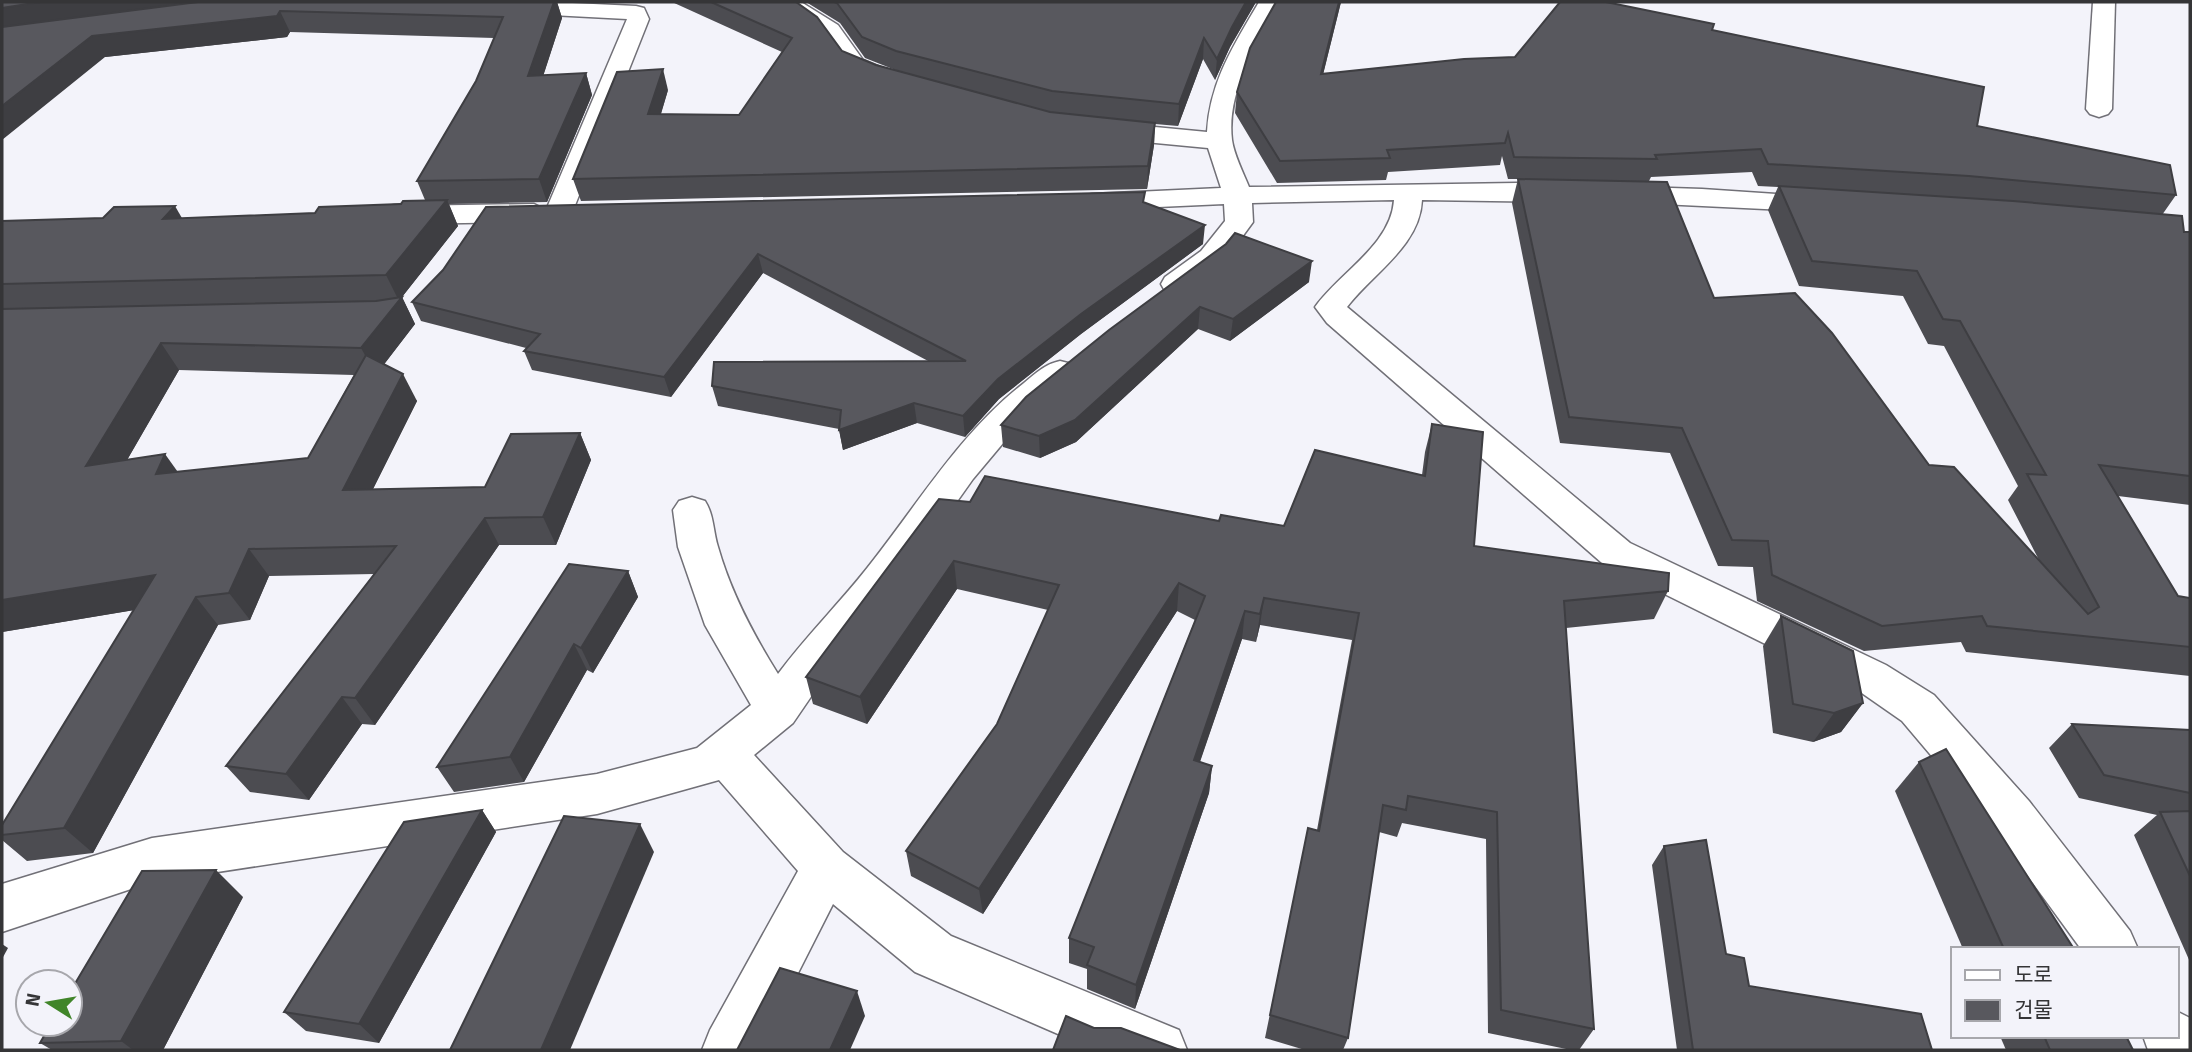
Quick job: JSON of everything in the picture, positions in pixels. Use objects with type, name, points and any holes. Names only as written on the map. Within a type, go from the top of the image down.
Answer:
[{"type":"street","points":[[375,216],[573,212],[638,19],[636,13],[420,2]]},
{"type":"street","points":[[787,2],[830,30],[855,65],[913,86]]},
{"type":"street","points":[[1148,304],[1212,257],[1239,222],[1238,196],[1219,141],[1221,105],[1235,67],[1270,2]]},
{"type":"street","points":[[2099,109],[2104,2]]},
{"type":"street","points":[[1077,126],[1219,141]]},
{"type":"street","points":[[1408,192],[1407,215],[1392,242],[1338,297],[1331,307],[1338,316],[1616,553],[1871,677],[1918,708],[2012,816],[2110,947]]},
{"type":"street","points":[[1061,203],[1408,192],[1703,196],[1850,205]]},
{"type":"street","points":[[463,244],[484,214]]},
{"type":"street","points":[[2,908],[152,860],[597,794],[710,764],[777,710],[819,650],[881,579],[960,470],[1013,409],[1085,351]]},
{"type":"street","points":[[692,510],[698,548],[726,625],[777,710]]},
{"type":"street","points":[[724,753],[826,868],[933,954],[1159,1050]]},
{"type":"street","points":[[730,1050],[826,868]]},
{"type":"building","points":[[2,2],[40,2],[2,8]]},
{"type":"building","points":[[198,2],[554,2],[528,76],[586,73],[539,179],[417,181],[476,81],[503,17],[280,11],[277,16],[92,36],[2,106],[2,27]]},
{"type":"building","points":[[711,2],[796,2],[817,17],[842,51],[876,65],[1050,112],[1155,123],[1148,166],[573,179],[617,72],[663,69],[648,114],[739,115],[792,38]]},
{"type":"building","points":[[834,2],[1246,2],[1217,59],[1204,38],[1179,104],[1052,91],[896,51],[862,37]]},
{"type":"building","points":[[1276,2],[1339,2],[1321,74],[1464,59],[1515,57],[1560,2],[1606,2],[1714,24],[1712,30],[1984,87],[1977,126],[2170,165],[2176,195],[1969,176],[1768,164],[1761,149],[1655,155],[1657,159],[1514,157],[1508,133],[1505,143],[1387,150],[1390,158],[1280,161],[1237,92],[1250,48]]},
{"type":"building","points":[[1518,179],[1667,182],[1714,298],[1795,293],[1832,333],[1929,465],[1954,467],[2088,614],[2099,607],[2027,474],[2046,475],[1960,321],[1943,319],[1917,271],[1812,261],[1779,186],[2013,201],[2182,216],[2184,232],[2190,232],[2190,476],[2099,465],[2178,596],[2190,598],[2190,647],[1987,626],[1982,616],[1882,626],[1772,575],[1768,541],[1732,540],[1682,428],[1569,417]]},
{"type":"building","points":[[1145,192],[1143,202],[1205,225],[1081,314],[998,379],[963,416],[914,403],[839,430],[841,410],[712,386],[714,362],[966,361],[758,254],[664,377],[524,351],[540,334],[412,302],[443,270],[486,207]]},
{"type":"building","points":[[447,200],[386,275],[2,284],[2,221],[103,218],[114,207],[175,206],[163,219],[315,213],[319,207]]},
{"type":"building","points":[[1235,233],[1312,261],[1233,319],[1200,307],[1075,420],[1039,436],[1001,425],[1026,397],[1109,330],[1226,244]]},
{"type":"building","points":[[402,297],[361,348],[161,343],[86,466],[165,454],[156,474],[308,458],[366,355],[403,374],[343,490],[485,487],[511,434],[580,433],[543,517],[485,518],[355,698],[342,697],[286,774],[226,766],[396,546],[249,549],[229,593],[196,597],[64,828],[2,835],[2,825],[155,575],[2,600],[2,309],[376,301]]},
{"type":"building","points":[[1432,424],[1483,432],[1474,546],[1669,573],[1668,591],[1564,601],[1594,1029],[1501,1010],[1497,812],[1408,796],[1406,810],[1383,805],[1348,1038],[1270,1015],[1308,828],[1319,831],[1359,613],[1264,598],[1260,614],[1245,611],[1194,760],[1212,766],[1136,985],[1087,965],[1094,947],[1069,938],[1205,596],[1179,583],[979,889],[906,851],[997,724],[1059,585],[954,561],[860,697],[806,677],[939,499],[970,502],[985,476],[1219,521],[1221,515],[1284,526],[1315,450],[1425,476]]},
{"type":"building","points":[[569,564],[628,571],[581,648],[574,644],[510,757],[437,767]]},
{"type":"building","points":[[1781,616],[1853,651],[1863,703],[1834,713],[1793,704]]},
{"type":"building","points":[[2072,724],[2190,730],[2190,793],[2104,775]]},
{"type":"building","points":[[1946,749],[2073,947],[2003,947],[1919,762]]},
{"type":"building","points":[[482,810],[359,1024],[284,1012],[404,822]]},
{"type":"building","points":[[2190,811],[2190,876],[2160,812]]},
{"type":"building","points":[[564,816],[640,824],[541,1050],[450,1050]]},
{"type":"building","points":[[1706,840],[1726,954],[1744,958],[1749,986],[1921,1014],[1932,1050],[1693,1050],[1664,846]]},
{"type":"building","points":[[216,870],[121,1041],[40,1043],[43,1038],[84,1038],[84,968],[142,871]]},
{"type":"building","points":[[780,968],[857,991],[830,1050],[737,1050]]},
{"type":"building","points":[[1066,1016],[1094,1028],[1121,1028],[1180,1050],[1053,1050]]},
{"type":"building","points":[[2045,1038],[2127,1038],[2133,1050],[2050,1050]]}]
